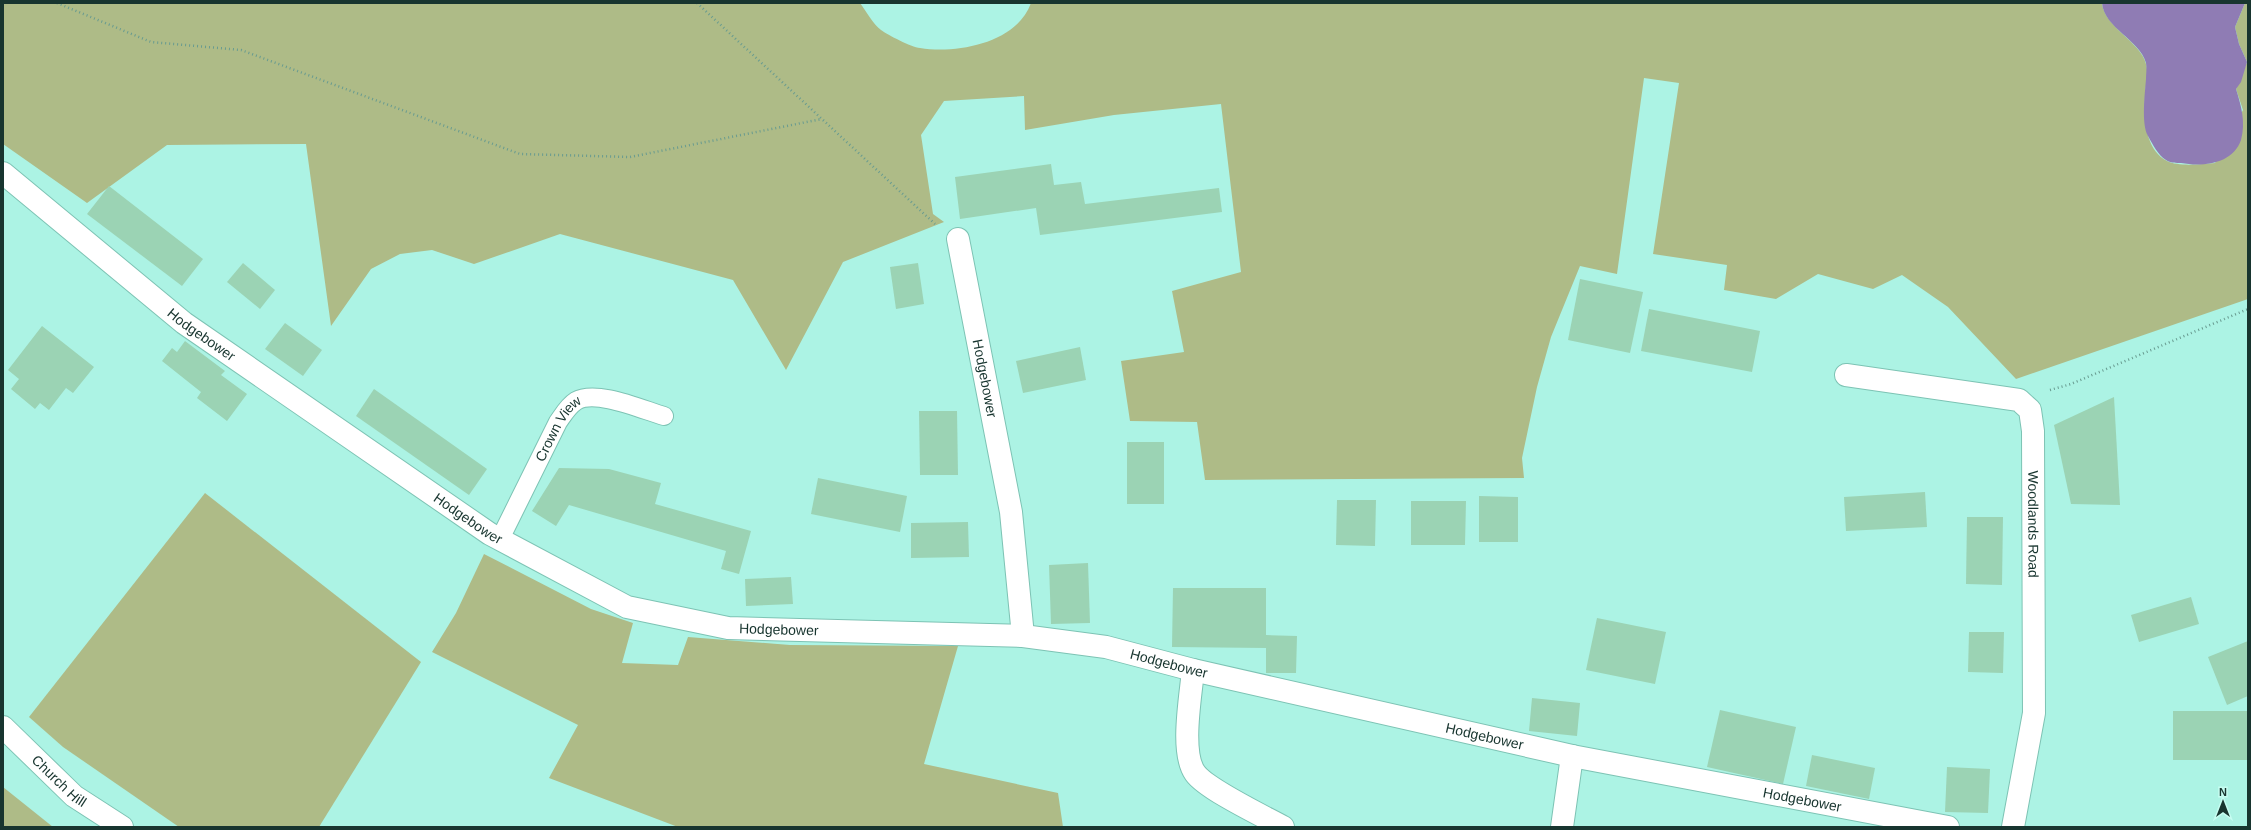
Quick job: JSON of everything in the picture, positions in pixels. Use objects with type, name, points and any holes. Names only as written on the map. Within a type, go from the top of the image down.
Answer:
[{"type":"street","name":"Hodgebower","points":[[3,173],[184,322],[500,539],[628,607],[728,628],[1023,636],[1106,647],[1193,670],[1572,756],[1948,827]]},
{"type":"street","name":"Hodgebower","points":[[958,239],[1011,512],[1023,636]]},
{"type":"street","points":[[1846,375],[2019,400]]},
{"type":"street","name":"Woodlands Road","points":[[2014,827],[2034,713],[2033,431],[2030,410],[2019,400]]},
{"type":"street","points":[[1193,670],[1188,747],[1190,763],[1195,773],[1226,795],[1282,827]]},
{"type":"street","name":"Church Hill","points":[[3,728],[74,796],[122,827]]},
{"type":"street","points":[[1562,827],[1572,756]]},
{"type":"lane","name":"Crown View","points":[[500,539],[558,422],[566,410],[576,401],[588,397],[605,398],[664,416]]},
{"type":"path","points":[[57,3],[151,42],[241,50],[520,154],[630,157],[822,119]]},
{"type":"path","points":[[697,3],[936,225],[958,239]]},
{"type":"path","points":[[2019,400],[2071,384],[2248,309]]},
{"type":"green space","points":[[3,3],[860,3],[875,24],[884,32],[920,48],[951,49],[984,43],[1013,28],[1024,17],[1031,3],[2102,3],[2104,12],[2109,20],[2143,56],[2146,64],[2147,80],[2145,93],[2145,115],[2147,133],[2154,149],[2167,161],[2191,165],[2215,163],[2243,110],[2236,89],[2247,62],[2239,44],[2235,27],[2245,3],[2248,3],[2248,299],[2016,379],[1948,307],[1902,275],[1873,289],[1818,274],[1776,299],[1724,290],[1727,265],[1653,254],[1679,83],[1644,78],[1617,274],[1580,266],[1551,337],[1537,387],[1522,458],[1524,478],[1205,480],[1197,422],[1130,421],[1121,361],[1184,352],[1172,291],[1241,272],[1221,104],[1114,115],[1025,130],[1024,96],[944,101],[921,135],[933,214],[944,222],[843,262],[786,370],[733,280],[560,234],[474,264],[432,250],[400,254],[371,269],[331,326],[306,144],[167,145],[87,203],[3,144]]},
{"type":"green space","points":[[205,493],[421,662],[319,827],[179,827],[63,747],[29,717]]},
{"type":"green space","points":[[484,554],[591,609],[633,623],[622,663],[678,665],[688,637],[790,645],[958,646],[924,764],[1058,793],[1063,827],[678,827],[549,778],[578,725],[432,652],[456,613]]},
{"type":"green space","points":[[3,787],[53,827],[3,827]]},
{"type":"shaded area","points":[[2102,3],[2245,3],[2235,27],[2239,44],[2247,62],[2241,82],[2236,89],[2241,107],[2243,127],[2241,140],[2237,148],[2231,154],[2224,159],[2208,164],[2190,164],[2166,160],[2156,150],[2148,136],[2145,124],[2144,108],[2146,63],[2137,47],[2109,20],[2104,12]]},
{"type":"building","points":[[1051,164],[1054,185],[1081,182],[1085,204],[1219,188],[1222,212],[1040,235],[1036,208],[960,219],[955,177]]},
{"type":"building","points":[[109,186],[203,259],[182,286],[87,214]]},
{"type":"building","points":[[243,263],[275,290],[260,309],[227,282]]},
{"type":"building","points":[[918,263],[924,304],[896,309],[890,267]]},
{"type":"building","points":[[1580,279],[1643,292],[1630,353],[1568,340]]},
{"type":"building","points":[[1649,309],[1760,331],[1752,372],[1641,351]]},
{"type":"building","points":[[285,323],[322,350],[303,376],[265,349]]},
{"type":"building","points":[[42,326],[94,367],[73,393],[66,388],[49,410],[40,403],[35,409],[11,389],[19,379],[8,370]]},
{"type":"building","points":[[185,341],[225,371],[221,375],[247,394],[227,421],[197,398],[201,392],[162,361],[172,348],[177,352]]},
{"type":"building","points":[[1080,347],[1086,380],[1023,393],[1016,361]]},
{"type":"building","points":[[374,389],[487,469],[469,495],[356,416]]},
{"type":"building","points":[[2114,397],[2120,505],[2071,504],[2054,425]]},
{"type":"building","points":[[919,411],[957,411],[958,475],[920,475]]},
{"type":"building","points":[[1127,442],[1164,442],[1164,504],[1127,504]]},
{"type":"building","points":[[559,468],[609,469],[661,483],[655,504],[751,531],[739,574],[721,569],[726,551],[569,505],[556,526],[532,511]]},
{"type":"building","points":[[818,478],[907,496],[900,532],[811,514]]},
{"type":"building","points":[[1925,492],[1927,527],[1846,531],[1844,497]]},
{"type":"building","points":[[1479,496],[1518,497],[1518,542],[1479,542]]},
{"type":"building","points":[[1337,500],[1376,500],[1375,546],[1336,545]]},
{"type":"building","points":[[1411,501],[1466,501],[1465,545],[1411,545]]},
{"type":"building","points":[[1967,517],[2003,517],[2002,585],[1966,584]]},
{"type":"building","points":[[968,522],[969,557],[911,558],[911,523]]},
{"type":"building","points":[[1088,563],[1090,623],[1051,624],[1049,565]]},
{"type":"building","points":[[791,577],[793,604],[746,606],[745,579]]},
{"type":"building","points":[[1173,588],[1266,588],[1266,635],[1297,636],[1296,673],[1266,673],[1266,648],[1172,647]]},
{"type":"building","points":[[2191,597],[2199,624],[2139,642],[2131,615]]},
{"type":"building","points":[[1597,618],[1666,632],[1655,684],[1586,670]]},
{"type":"building","points":[[1969,632],[2004,632],[2003,673],[1968,672]]},
{"type":"building","points":[[2248,641],[2248,696],[2227,705],[2208,657]]},
{"type":"building","points":[[1532,698],[1580,703],[1577,736],[1529,731]]},
{"type":"building","points":[[1720,710],[1796,727],[1783,784],[1707,767]]},
{"type":"building","points":[[2173,711],[2248,711],[2248,760],[2173,760]]},
{"type":"building","points":[[1812,755],[1875,768],[1869,799],[1806,786]]},
{"type":"building","points":[[1947,767],[1990,769],[1988,813],[1945,812]]}]
